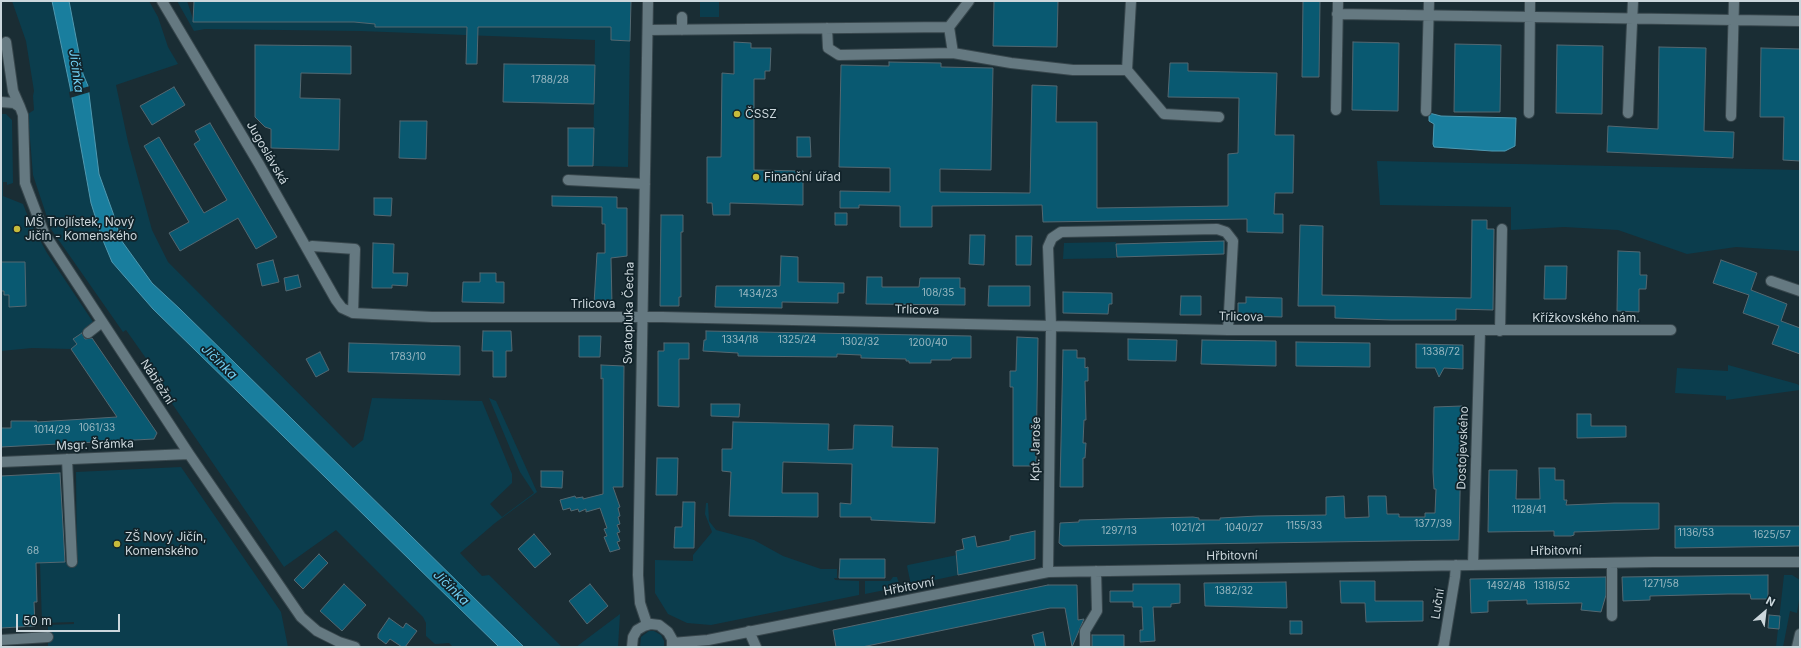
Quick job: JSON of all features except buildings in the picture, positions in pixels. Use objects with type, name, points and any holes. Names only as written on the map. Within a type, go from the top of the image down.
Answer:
[{"type":"street","name":"Jugoslávská","points":[[162,1],[336,300],[342,308],[353,313]]},
{"type":"street","name":"Svatopluka Čecha","points":[[647,624],[640,603],[638,575],[648,1]]},
{"type":"street","points":[[953,53],[949,27],[969,1]]},
{"type":"street","points":[[1131,1],[1127,70],[1164,114],[1220,117]]},
{"type":"street","points":[[1336,110],[1338,1]]},
{"type":"street","points":[[1426,111],[1429,1]]},
{"type":"street","points":[[1529,113],[1530,1]]},
{"type":"street","points":[[1628,113],[1633,1]]},
{"type":"street","points":[[1731,116],[1734,1]]},
{"type":"street","points":[[1337,14],[1800,22]]},
{"type":"street","points":[[682,17],[682,30]]},
{"type":"street","points":[[648,30],[949,27]]},
{"type":"street","points":[[827,28],[828,48],[839,55],[953,53],[1011,63],[1073,70],[1127,70]]},
{"type":"street","name":"Nábřežní","points":[[6,42],[13,91],[24,120],[25,183],[44,233],[189,454],[301,617],[317,631],[339,642],[355,647]]},
{"type":"street","points":[[1,102],[14,103],[20,107]]},
{"type":"street","points":[[568,180],[645,184]]},
{"type":"street","name":"Kpt. Jaroše","points":[[1048,572],[1051,326],[1048,247],[1052,238],[1061,232],[1217,229],[1226,232],[1233,241],[1228,330]]},
{"type":"street","points":[[1500,331],[1502,229]]},
{"type":"street","points":[[307,249],[312,246],[355,249],[353,313]]},
{"type":"street","points":[[1771,281],[1800,292]]},
{"type":"street","name":"Trlicova","points":[[353,313],[432,317],[642,317],[1228,330],[1480,331]]},
{"type":"street","points":[[88,333],[102,322]]},
{"type":"street","name":"Křížkovského nám.","points":[[1480,331],[1672,330]]},
{"type":"street","name":"Dostojevského","points":[[1472,565],[1480,331]]},
{"type":"street","name":"Msgr. Šrámka","points":[[1,462],[189,454]]},
{"type":"street","points":[[67,459],[72,562]]},
{"type":"street","name":"Hřbitovní","points":[[672,645],[708,640],[1048,572],[1612,563],[1800,562]]},
{"type":"street","points":[[1612,563],[1612,616]]},
{"type":"street","name":"Luční","points":[[1443,647],[1456,566]]},
{"type":"street","points":[[1085,647],[1085,631],[1097,611],[1096,571]]},
{"type":"street","points":[[632,647],[635,633],[647,624],[659,625],[666,629],[670,636],[672,645]]},
{"type":"street","points":[[749,631],[756,647]]},
{"type":"street","points":[[1797,647],[1800,634]]},
{"type":"street","points":[[1,640],[48,637]]},
{"type":"shaded area","points":[[12,1],[52,1],[70,87],[91,203],[102,238],[112,262],[153,309],[499,647],[453,647],[449,643],[435,644],[426,636],[426,623],[423,617],[336,530],[284,567],[147,367],[150,364],[126,330],[123,332],[51,229],[33,175],[28,114],[34,110],[34,91],[26,41]]},
{"type":"shaded area","points":[[69,1],[149,1],[158,17],[168,47],[178,64],[116,85],[128,142],[152,230],[168,262],[353,448],[363,440],[372,398],[482,401],[512,474],[512,483],[490,504],[502,517],[534,493],[520,472],[489,398],[496,401],[537,492],[495,523],[460,553],[482,576],[489,575],[562,647],[524,647],[180,309],[152,284],[121,240],[99,174],[88,86],[83,74]]},
{"type":"shaded area","points":[[177,1],[187,1],[194,22],[354,22],[375,24],[375,27],[611,27],[611,40],[630,41],[628,167],[593,166],[595,40],[360,31],[205,29],[194,31]]},
{"type":"shaded area","points":[[700,1],[719,1],[719,17],[700,17]]},
{"type":"shaded area","name":"MŠ Trojlístek, Nový Jičín - Komenského","points":[[1,114],[6,114],[12,120],[13,183],[7,185],[7,182],[3,182],[3,196],[23,204],[30,222],[47,253],[93,322],[89,328],[74,338],[77,344],[71,349],[32,348],[1,351]]},
{"type":"shaded area","points":[[1377,161],[1800,170],[1800,251],[1736,247],[1687,254],[1618,230],[1564,227],[1511,230],[1511,207],[1380,205]]},
{"type":"shaded area","points":[[1116,242],[1116,258],[1063,259],[1064,243]]},
{"type":"shaded area","points":[[1728,365],[1797,384],[1800,386],[1800,390],[1726,400],[1726,396],[1675,393],[1677,368],[1728,371]]},
{"type":"shaded area","name":"ZŠ Nový Jičín, Komenského","points":[[181,467],[281,612],[288,647],[48,647],[48,625],[74,624],[74,622],[42,623],[40,563],[77,561],[76,472]]},
{"type":"shaded area","points":[[706,503],[708,503],[709,521],[716,530],[754,540],[783,556],[821,569],[837,569],[837,578],[834,578],[835,580],[859,581],[859,595],[711,625],[687,623],[668,614],[655,593],[655,560],[693,561],[693,555],[712,532],[705,514]]},
{"type":"shaded area","points":[[957,555],[958,575],[911,585],[908,565]]},
{"type":"shaded area","points":[[1784,575],[1792,575],[1800,580],[1800,594],[1797,613],[1790,611],[1783,647],[1776,647]]},
{"type":"shaded area","points":[[893,577],[897,577],[900,587],[865,594],[865,581],[890,581]]},
{"type":"shaded area","points":[[620,614],[618,647],[576,647]]},
{"type":"shaded area","points":[[649,631],[654,631],[661,635],[664,641],[664,647],[640,647],[641,637]]},
{"type":"water","name":"Jičínka","points":[[52,1],[69,1],[83,74],[88,86],[99,174],[121,240],[152,283],[524,647],[499,647],[153,309],[112,262],[102,238],[91,203],[70,87]]},
{"type":"water","points":[[1429,113],[1441,116],[1516,118],[1515,146],[1505,151],[1434,147],[1434,124],[1429,121]]},
{"type":"pier","points":[[90,86],[90,92],[70,98],[69,92]]},
{"type":"place","name":"ČSSZ","points":[[737,114]]},
{"type":"place","name":"Finanční úřad","points":[[756,177]]},
{"type":"place","name":"MŠ Trojlístek, Nový Jičín - Komenského","points":[[17,229]]},
{"type":"place","name":"ZŠ Nový Jičín, Komenského","points":[[117,544]]}]
